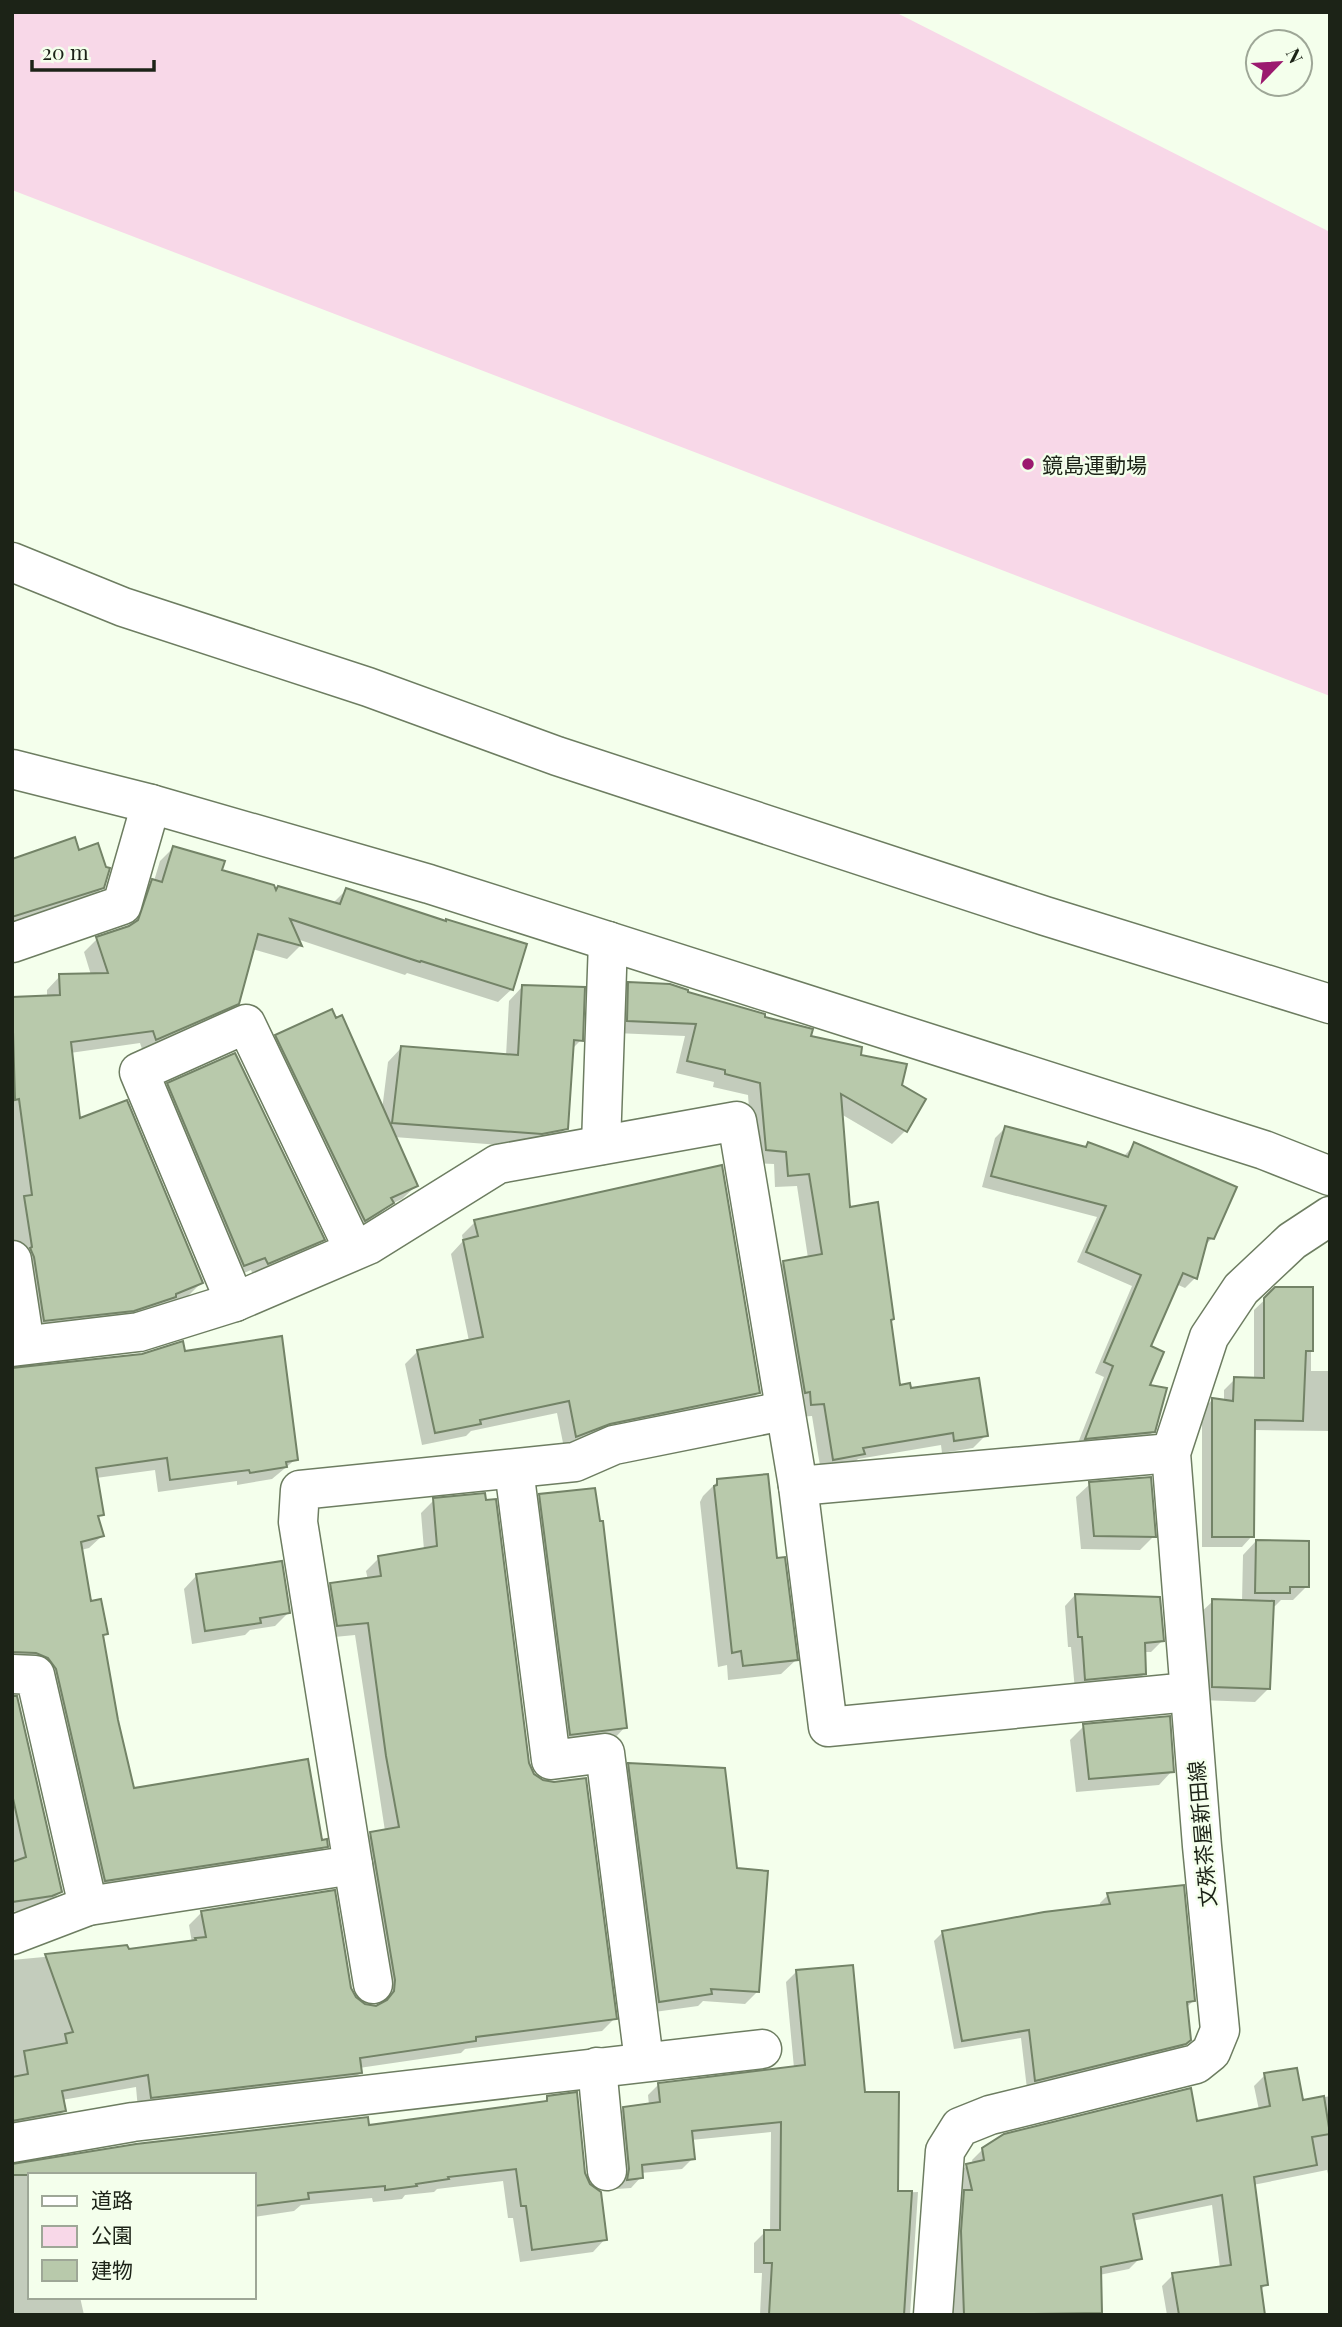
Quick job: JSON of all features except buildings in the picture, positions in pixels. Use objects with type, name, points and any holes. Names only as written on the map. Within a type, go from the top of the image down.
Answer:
[{"type":"street","points":[[12,562],[123,607],[368,687],[557,756],[1045,916],[1330,1004]]},
{"type":"street","points":[[12,769],[151,804],[429,884],[1264,1150],[1330,1176]]},
{"type":"street","points":[[12,943],[122,905],[151,804]]},
{"type":"street","points":[[601,1145],[608,941]]},
{"type":"street","points":[[235,1302],[139,1072],[246,1024],[354,1250]]},
{"type":"street","points":[[12,1261],[19,1346],[139,1332],[235,1302],[368,1245],[498,1164],[737,1121],[797,1486],[828,1727],[1189,1692]]},
{"type":"street","name":"文殊茶屋新田線","points":[[933,2315],[945,2151],[960,2127],[990,2115],[1196,2064],[1212,2052],[1220,2029],[1189,1692],[1171,1453],[1209,1337],[1241,1290],[1292,1241],[1330,1216]]},
{"type":"street","points":[[373,1984],[298,1522],[300,1490],[575,1462],[614,1445],[783,1411]]},
{"type":"street","points":[[797,1486],[1171,1453]]},
{"type":"street","points":[[514,1469],[551,1760],[606,1753],[644,2061]]},
{"type":"street","points":[[12,1674],[35,1675],[88,1906]]},
{"type":"street","points":[[12,1935],[88,1906],[353,1865]]},
{"type":"street","points":[[12,2143],[133,2122],[762,2049]]},
{"type":"street","points":[[597,2067],[607,2171]]},
{"type":"green space","name":"鏡島運動場","points":[[12,12],[895,12],[1330,232],[1330,696],[12,190]]},
{"type":"place","name":"鏡島運動場","points":[[1028,464]]}]
